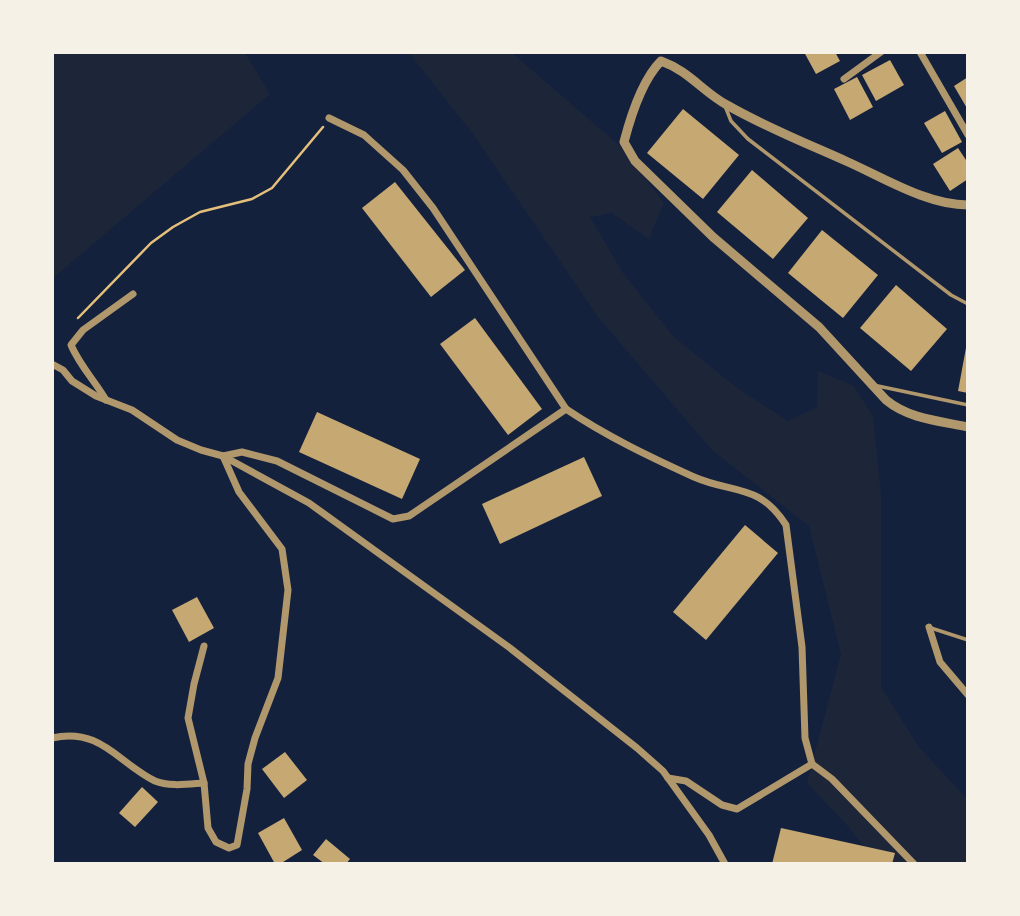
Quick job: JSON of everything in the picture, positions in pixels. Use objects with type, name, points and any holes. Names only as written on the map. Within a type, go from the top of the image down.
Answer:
[{"type":"street","points":[[844,79],[881,52]]},
{"type":"street","points":[[920,52],[968,135]]},
{"type":"street","points":[[968,205],[957,205],[922,195],[773,128],[725,104],[679,68],[662,61],[651,71],[624,142],[635,160],[713,237],[819,327],[898,410],[920,418],[968,427]]},
{"type":"street","points":[[330,118],[364,135],[403,170],[433,208],[566,409],[601,432],[698,478],[761,497],[776,509],[786,525],[802,647],[805,738],[812,764],[832,779],[914,863]]},
{"type":"street","points":[[106,400],[84,370],[71,345],[83,330],[133,294]]},
{"type":"street","points":[[52,364],[63,370],[72,382],[132,410],[177,440],[223,456],[309,503],[510,648],[637,748],[668,778],[709,835],[725,863]]},
{"type":"street","points":[[223,456],[242,452],[277,461],[393,519],[409,516],[566,409]]},
{"type":"street","points":[[204,646],[188,718],[204,783],[208,828],[216,842],[229,848],[237,845],[251,751],[278,678],[288,590],[282,549],[239,492],[223,456]]},
{"type":"street","points":[[929,627],[940,662],[968,695]]},
{"type":"street","points":[[52,738],[67,735],[84,737],[114,751],[156,782],[181,785],[204,783]]},
{"type":"street","points":[[668,778],[685,781],[722,805],[737,809],[812,764]]},
{"type":"lane","points":[[725,104],[731,121],[748,139],[951,295],[968,304]]},
{"type":"lane","points":[[872,385],[968,405]]},
{"type":"lane","points":[[929,627],[968,640]]},
{"type":"path","points":[[71,345],[68,334],[79,317],[151,243],[200,212],[252,199],[272,188],[330,118]]},
{"type":"shaded area","points":[[53,52],[245,53],[270,94],[53,278]]},
{"type":"shaded area","points":[[409,53],[512,53],[621,147],[664,203],[649,239],[612,213],[590,217],[623,273],[673,336],[737,388],[788,421],[817,407],[818,371],[854,386],[873,416],[881,496],[881,687],[919,747],[967,799],[967,863],[878,863],[807,783],[841,654],[809,526],[712,450],[598,317],[473,134]]},
{"type":"building","points":[[804,52],[835,52],[840,61],[816,74]]},
{"type":"building","points":[[890,60],[904,85],[876,101],[862,75]]},
{"type":"building","points":[[857,77],[873,107],[850,120],[834,89]]},
{"type":"building","points":[[968,77],[968,110],[954,86]]},
{"type":"building","points":[[683,109],[739,155],[703,199],[647,153]]},
{"type":"building","points":[[945,111],[962,142],[942,153],[924,123]]},
{"type":"building","points":[[958,148],[968,163],[968,179],[950,191],[933,164]]},
{"type":"building","points":[[752,170],[808,218],[773,259],[717,212]]},
{"type":"building","points":[[395,182],[465,270],[431,297],[362,208]]},
{"type":"building","points":[[822,230],[878,275],[843,318],[788,273]]},
{"type":"building","points":[[896,285],[947,329],[911,371],[860,328]]},
{"type":"building","points":[[475,318],[542,409],[508,435],[440,344]]},
{"type":"building","points":[[966,348],[968,349],[968,393],[958,391]]},
{"type":"building","points":[[317,412],[420,459],[402,499],[299,452]]},
{"type":"building","points":[[584,457],[602,496],[500,544],[482,504]]},
{"type":"building","points":[[745,525],[778,553],[706,640],[673,612]]},
{"type":"building","points":[[197,597],[214,628],[189,642],[172,610]]},
{"type":"building","points":[[285,752],[307,780],[284,798],[262,769]]},
{"type":"building","points":[[142,787],[158,802],[135,827],[119,813]]},
{"type":"building","points":[[284,818],[302,850],[280,864],[275,864],[258,833]]},
{"type":"building","points":[[781,828],[895,853],[892,864],[772,864]]},
{"type":"building","points":[[326,839],[350,859],[346,864],[325,864],[313,855]]}]
